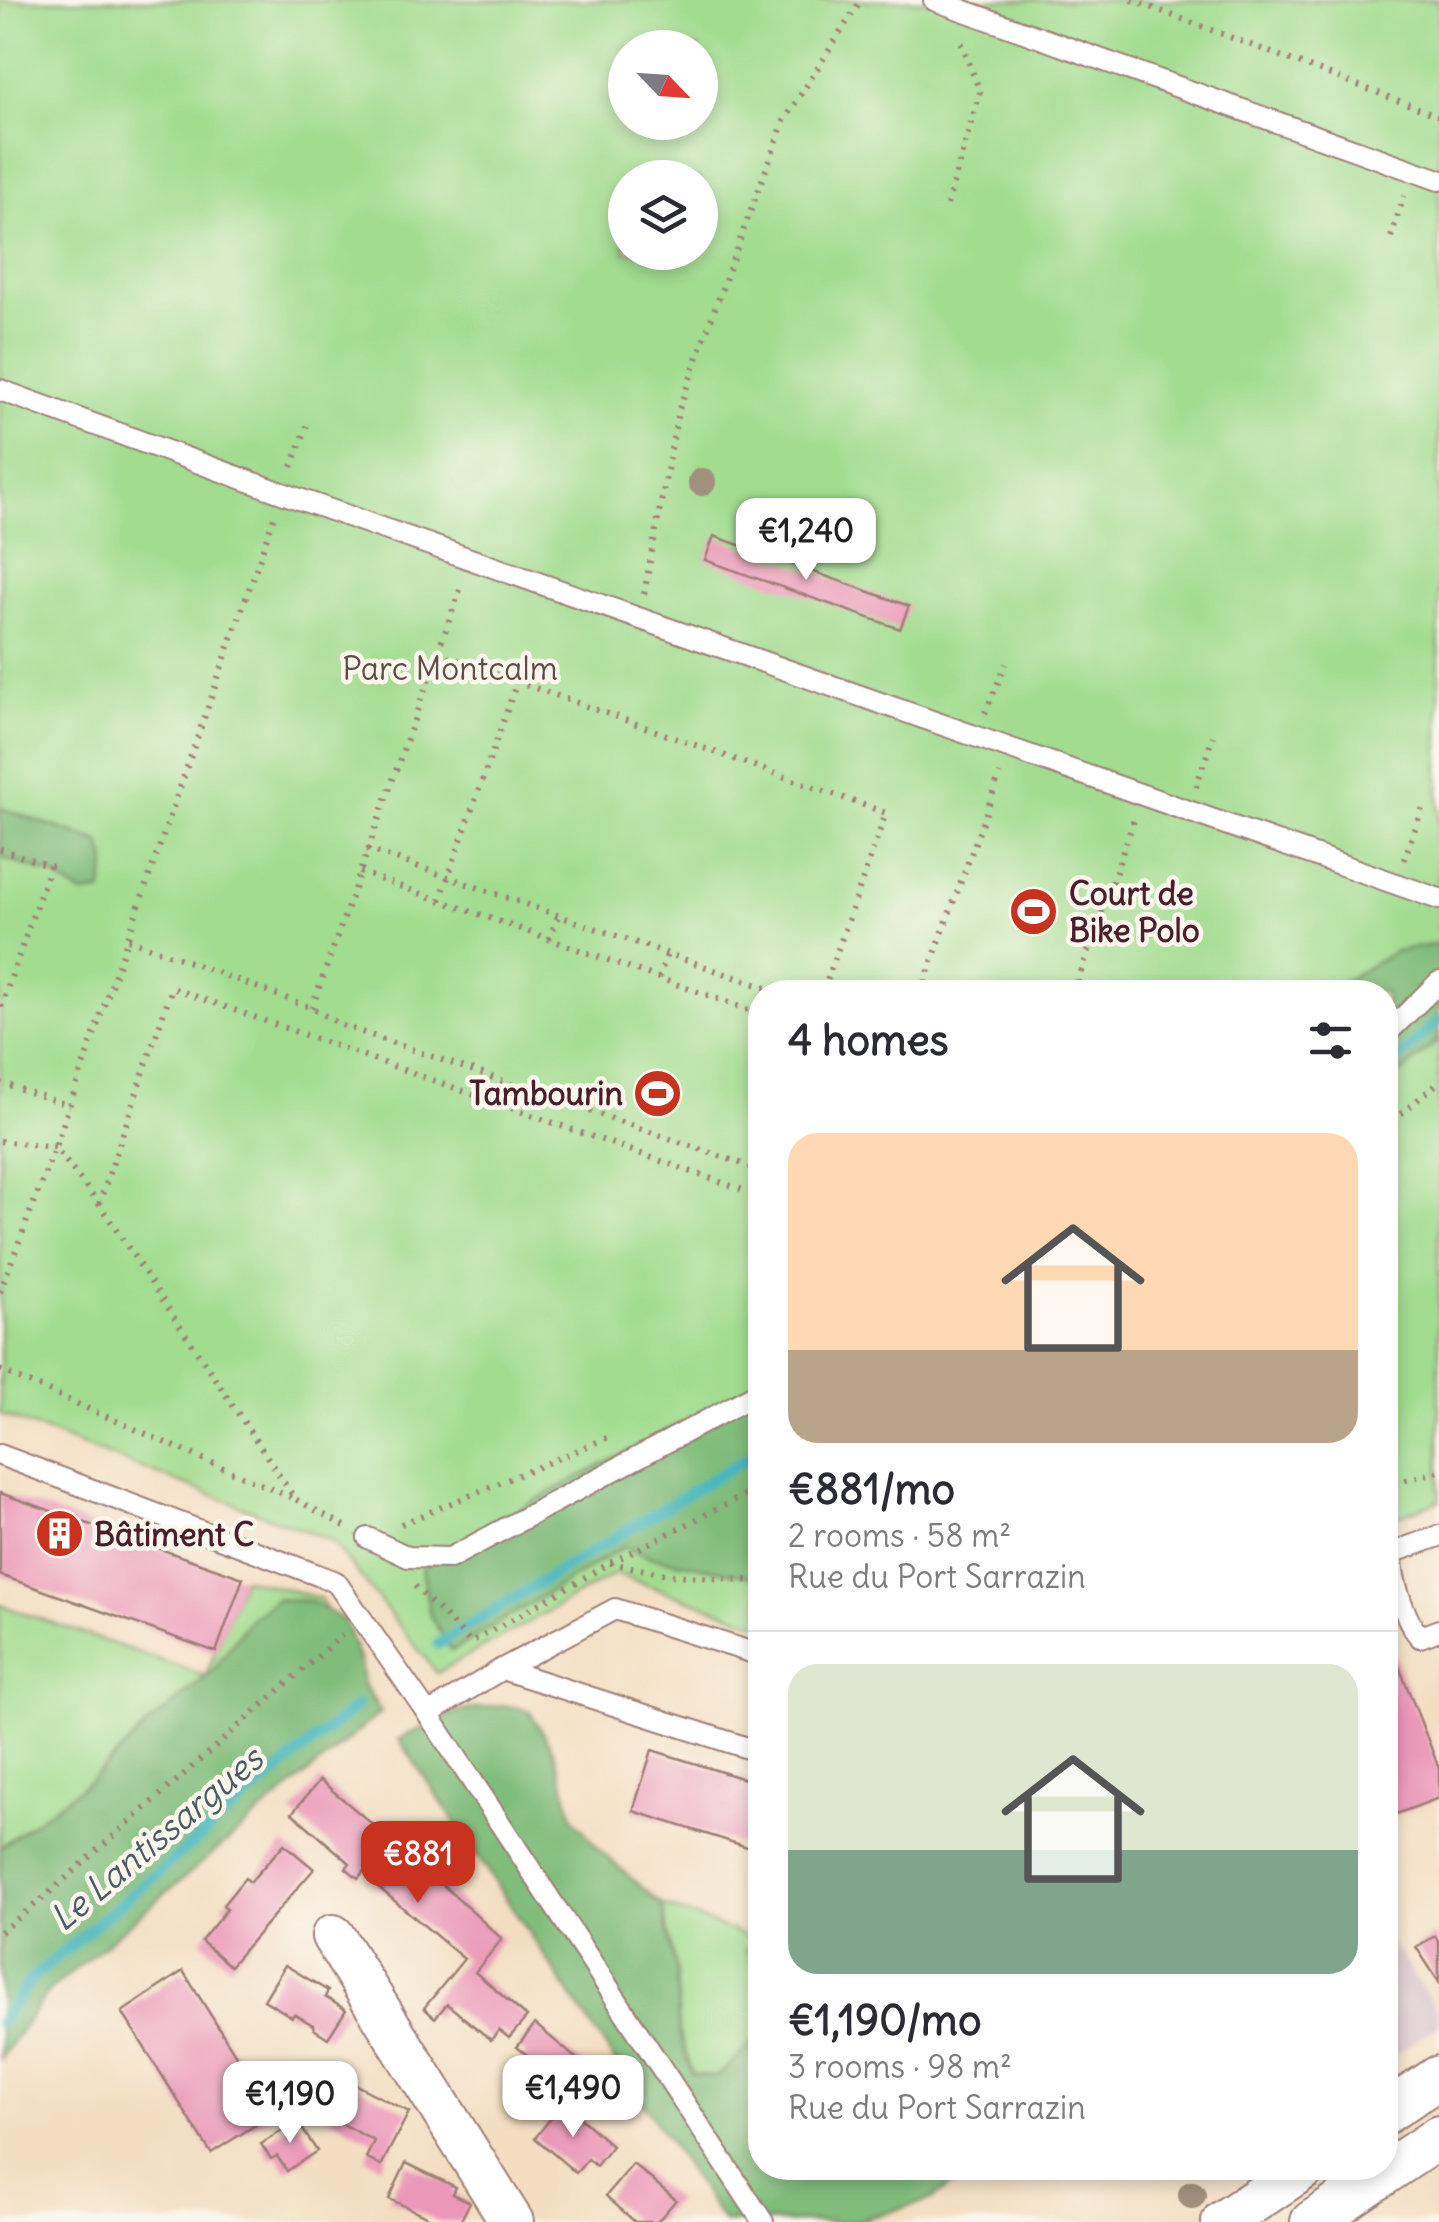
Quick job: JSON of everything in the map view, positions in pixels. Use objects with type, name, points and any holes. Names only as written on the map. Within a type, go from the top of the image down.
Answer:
[{"type":"street","points":[[333,1936],[512,2222]]},
{"type":"street","points":[[1398,2105],[1439,2077]]},
{"type":"street","points":[[1398,2164],[1439,2137]]},
{"type":"street","points":[[1223,2222],[1286,2180]]},
{"type":"street","points":[[1312,2222],[1375,2180]]},
{"type":"lane","points":[[940,2],[1439,180]]},
{"type":"lane","points":[[0,390],[282,493],[1439,899]]},
{"type":"lane","points":[[1398,1022],[1439,982]]},
{"type":"lane","points":[[368,1538],[408,1557],[450,1558],[748,1398]]},
{"type":"lane","points":[[0,1455],[336,1582],[428,1714],[763,2222]]},
{"type":"lane","points":[[1398,1551],[1439,1536]]},
{"type":"lane","points":[[1398,1587],[1412,1628],[1420,1636],[1439,1630]]},
{"type":"lane","points":[[428,1714],[615,1608],[748,1651]]},
{"type":"lane","points":[[502,1669],[748,1748]]},
{"type":"path","points":[[636,617],[649,580],[678,412],[728,272],[784,121],[861,0]]},
{"type":"path","points":[[1132,0],[1439,116]]},
{"type":"path","points":[[940,2],[980,92],[947,205]]},
{"type":"path","points":[[1392,237],[1412,171]]},
{"type":"path","points":[[0,1292],[70,1106],[307,426]]},
{"type":"path","points":[[312,1008],[470,559]]},
{"type":"path","points":[[437,653],[886,813],[827,980]]},
{"type":"path","points":[[975,736],[1006,664]]},
{"type":"path","points":[[440,900],[517,682]]},
{"type":"path","points":[[1187,811],[1213,736]]},
{"type":"path","points":[[925,980],[1010,750]]},
{"type":"path","points":[[1078,980],[1143,796]]},
{"type":"path","points":[[1396,884],[1422,809]]},
{"type":"path","points":[[0,849],[50,866],[0,1010]]},
{"type":"path","points":[[367,849],[748,982]]},
{"type":"path","points":[[360,872],[748,1010]]},
{"type":"path","points":[[550,939],[558,916]]},
{"type":"path","points":[[128,940],[312,1008],[341,1025],[748,1166]]},
{"type":"path","points":[[659,978],[667,954]]},
{"type":"path","points":[[99,1204],[172,988],[748,1192]]},
{"type":"path","points":[[0,1082],[70,1106]]},
{"type":"path","points":[[1398,1116],[1439,1082]]},
{"type":"path","points":[[0,1141],[55,1147],[99,1204],[295,1500]]},
{"type":"path","points":[[0,1370],[295,1500],[368,1538],[472,1643],[610,1563],[748,1493]]},
{"type":"path","points":[[368,1538],[618,1434]]},
{"type":"path","points":[[1398,1482],[1439,1471]]},
{"type":"path","points":[[610,1563],[671,1575],[748,1581]]},
{"type":"path","points":[[0,1932],[42,1900],[362,1618]]},
{"type":"shaded area","points":[[1398,1953],[1439,2013],[1439,2025],[1398,2053]]},
{"type":"green space","name":"Parc Montcalm","points":[[0,0],[1439,0],[1439,1501],[1398,1516],[1398,980],[748,980],[748,1620],[615,1574],[437,1673],[332,1541],[0,1414]]},
{"type":"green space","points":[[0,808],[100,842],[107,863],[101,892],[81,894],[51,874],[0,857]]},
{"type":"green space","points":[[1439,944],[1439,1039],[1398,1076],[1398,980],[1346,980],[1396,951]]},
{"type":"green space","points":[[748,1388],[748,1576],[650,1557],[624,1547],[452,1651],[430,1616],[422,1568],[485,1527]]},
{"type":"green space","points":[[243,1578],[320,1598],[363,1684],[0,1996],[0,1605],[206,1676]]},
{"type":"green space","points":[[276,1599],[310,1601],[344,1620],[360,1662],[363,1684],[381,1712],[49,1991],[0,2059],[0,1847],[91,1780],[150,1723],[213,1671],[249,1620]]},
{"type":"green space","points":[[503,1705],[529,1710],[554,1752],[574,1819],[600,1851],[662,1905],[676,1973],[679,2032],[692,2074],[717,2077],[748,2048],[748,2180],[957,2180],[933,2199],[854,2222],[723,2222],[399,1739],[459,1711]]},
{"type":"green space","points":[[662,1905],[748,1937],[748,2048],[717,2077],[692,2074],[679,2032],[676,1973]]},
{"type":"building","points":[[714,536],[909,606],[900,629],[705,560]]},
{"type":"building","name":"Bâtiment C","points":[[0,1493],[243,1578],[216,1652],[0,1575]]},
{"type":"building","points":[[1398,1664],[1439,1768],[1439,1798],[1398,1813]]},
{"type":"building","points":[[652,1750],[748,1780],[748,1847],[633,1811]]},
{"type":"building","points":[[320,1780],[390,1839],[398,1830],[431,1859],[423,1867],[502,1939],[475,1972],[527,2017],[509,2038],[499,2030],[491,2040],[447,2004],[435,2018],[424,2008],[464,1959],[377,1886],[384,1878],[369,1865],[358,1878],[346,1868],[350,1863],[292,1813]]},
{"type":"building","points":[[284,1844],[314,1869],[230,1966],[201,1941],[245,1878],[250,1882]]},
{"type":"building","points":[[1435,1936],[1439,1942],[1439,1982],[1416,1947]]},
{"type":"building","points":[[285,1965],[328,1991],[325,1997],[346,2010],[328,2038],[313,2025],[264,2000]]},
{"type":"building","points":[[183,1971],[273,2114],[211,2153],[122,2012]]},
{"type":"building","points":[[535,2024],[590,2070],[563,2103],[519,2064],[526,2054],[517,2047]]},
{"type":"building","points":[[344,2079],[409,2112],[381,2166],[366,2158],[374,2141],[325,2115]]},
{"type":"building","points":[[563,2103],[612,2146],[596,2166],[588,2159],[576,2173],[535,2138]]},
{"type":"building","points":[[297,2121],[317,2151],[287,2171],[277,2156],[271,2159],[261,2144]]},
{"type":"building","points":[[406,2163],[456,2187],[453,2194],[470,2202],[460,2222],[439,2222],[389,2199]]},
{"type":"building","points":[[633,2164],[676,2200],[657,2222],[635,2222],[606,2196]]},
{"type":"waterway","name":"Le Lantissargues","points":[[1398,1059],[1439,1020]]},
{"type":"waterway","name":"Le Lantissargues","points":[[438,1644],[748,1457]]},
{"type":"waterway","name":"Le Lantissargues","points":[[0,2022],[32,1978],[357,1705]]},
{"type":"place","name":"Court de Bike Polo","points":[[1034,911]]},
{"type":"place","name":"Tambourin","points":[[658,1093]]},
{"type":"place","name":"Bâtiment C","points":[[59,1534]]}]
